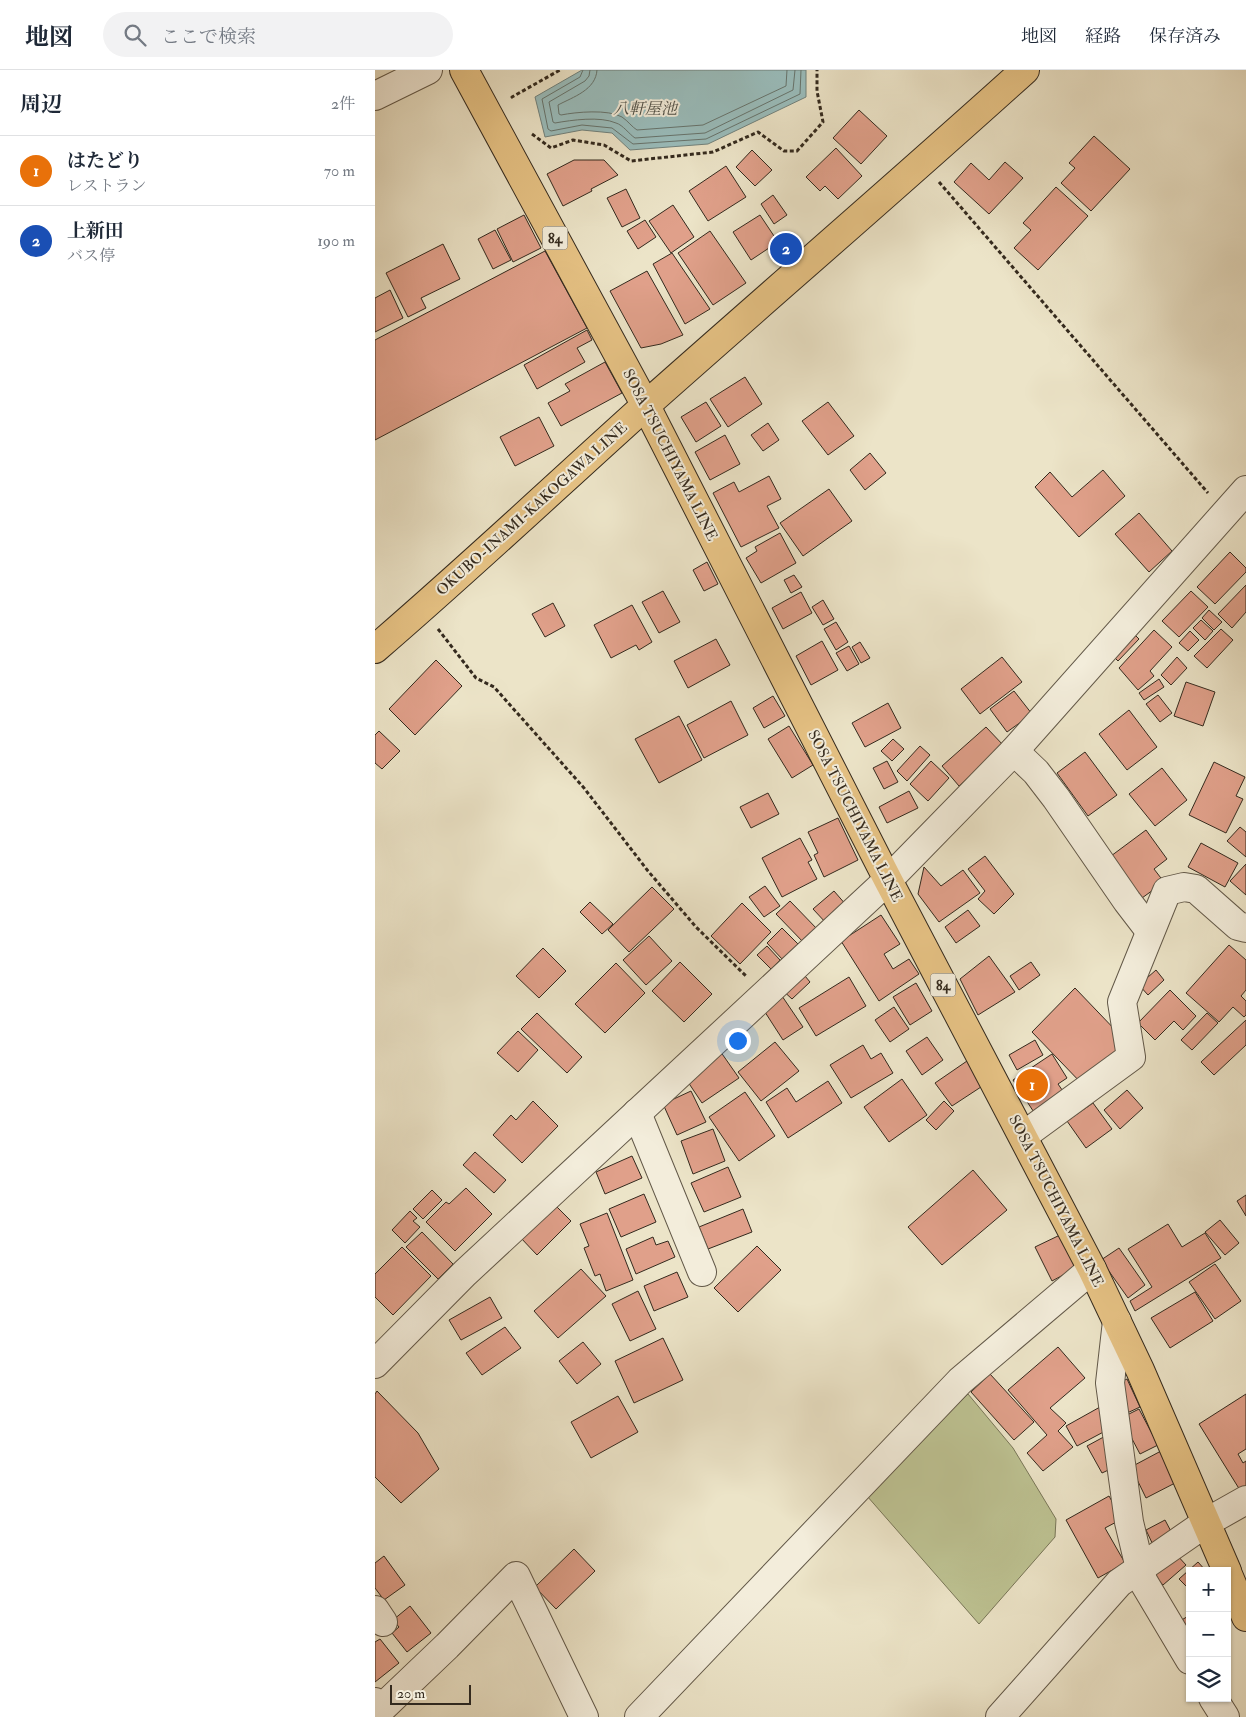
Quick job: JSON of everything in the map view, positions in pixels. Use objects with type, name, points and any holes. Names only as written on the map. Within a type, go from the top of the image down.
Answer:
[{"type":"main road","name":"SOSA TSUCHIYAMA LINE","points":[[464,70],[645,406],[888,880],[1092,1269],[1207,1522],[1225,1567]]},
{"type":"main road","name":"OKUBO-INAMI-KAKOGAWA LINE","points":[[375,649],[422,609],[645,406],[1025,70]]},
{"type":"main road","name":"SOSA TSUCHIYAMA LINE","points":[[1231,1581],[1246,1617]]},
{"type":"street","points":[[375,96],[428,70]]},
{"type":"street","points":[[375,1364],[465,1273],[888,880],[1014,751],[1246,490]]},
{"type":"street","points":[[1014,751],[1036,772],[1057,798],[1127,901],[1150,931]]},
{"type":"street","points":[[1023,1136],[1131,1057],[1122,1002],[1167,891],[1184,887],[1196,889],[1238,926],[1246,928]]},
{"type":"street","points":[[637,1113],[702,1272]]},
{"type":"street","points":[[639,1717],[960,1380],[1092,1269]]},
{"type":"street","points":[[1117,1321],[1110,1383],[1129,1522],[1143,1581],[1188,1657]]},
{"type":"street","points":[[1000,1717],[1119,1583],[1207,1522],[1246,1500]]},
{"type":"street","points":[[375,1702],[381,1709],[516,1576],[583,1717]]},
{"type":"street","points":[[1216,1702],[1225,1717]]},
{"type":"path","points":[[516,105],[512,97],[560,70]]},
{"type":"path","points":[[528,128],[533,135],[551,148],[573,140],[604,145],[631,161],[713,152],[758,132],[784,151],[797,151],[823,122],[817,91],[817,70]]},
{"type":"path","points":[[922,163],[1225,512]]},
{"type":"path","points":[[422,609],[476,678],[494,687],[584,788],[648,871],[696,926],[765,994]]},
{"type":"green space","points":[[968,1394],[1013,1448],[1056,1519],[1055,1537],[979,1624],[867,1496]]},
{"type":"water","name":"八軒屋池","points":[[582,70],[806,70],[806,97],[708,144],[630,150],[612,133],[582,130],[545,137],[535,97]]},
{"type":"building","points":[[859,110],[887,136],[861,164],[833,138]]},
{"type":"building","points":[[1094,136],[1130,169],[1091,211],[1061,183],[1075,168],[1069,163]]},
{"type":"building","points":[[836,148],[862,176],[838,199],[825,186],[820,191],[806,177]]},
{"type":"building","points":[[752,150],[772,170],[755,186],[736,167]]},
{"type":"building","points":[[574,160],[604,160],[618,175],[563,206],[547,174]]},
{"type":"building","points":[[1005,162],[1023,178],[989,214],[954,182],[971,163],[989,180]]},
{"type":"building","points":[[726,166],[746,197],[708,221],[689,191]]},
{"type":"building","points":[[1056,187],[1088,216],[1038,270],[1014,248],[1031,230],[1023,223]]},
{"type":"building","points":[[626,189],[640,218],[622,227],[607,198]]},
{"type":"building","points":[[773,195],[787,215],[774,224],[761,204]]},
{"type":"building","points":[[673,205],[694,237],[671,253],[649,221]]},
{"type":"building","points":[[524,215],[541,248],[513,262],[497,229]]},
{"type":"building","points":[[760,215],[778,242],[751,260],[733,232]]},
{"type":"building","points":[[645,220],[656,237],[638,249],[627,231]]},
{"type":"building","points":[[495,230],[511,260],[493,269],[478,239]]},
{"type":"building","points":[[710,231],[746,283],[713,305],[678,253]]},
{"type":"building","points":[[443,244],[460,279],[421,298],[426,308],[408,317],[386,273]]},
{"type":"building","points":[[545,251],[587,328],[375,440],[375,340]]},
{"type":"building","points":[[672,253],[710,309],[685,324],[653,264]]},
{"type":"building","points":[[647,271],[683,335],[661,344],[641,348],[610,291]]},
{"type":"building","points":[[390,290],[403,318],[375,332],[375,298]]},
{"type":"building","points":[[587,330],[592,340],[577,348],[585,362],[537,389],[524,365]]},
{"type":"building","points":[[605,362],[622,393],[561,426],[548,403],[570,391],[565,384]]},
{"type":"building","points":[[745,377],[762,404],[728,427],[710,399]]},
{"type":"building","points":[[706,402],[721,426],[696,442],[681,417]]},
{"type":"building","points":[[828,402],[854,436],[828,455],[802,421]]},
{"type":"building","points":[[539,417],[554,446],[515,466],[500,437]]},
{"type":"building","points":[[768,423],[779,440],[763,451],[751,435]]},
{"type":"building","points":[[725,435],[740,464],[710,480],[695,452]]},
{"type":"building","points":[[870,453],[886,473],[865,490],[850,470]]},
{"type":"building","points":[[1103,470],[1125,496],[1079,537],[1035,487],[1050,472],[1072,497]]},
{"type":"building","points":[[769,476],[781,499],[767,506],[779,528],[741,547],[713,493],[734,482],[739,492]]},
{"type":"building","points":[[829,489],[852,521],[803,556],[780,523]]},
{"type":"building","points":[[1139,513],[1172,551],[1149,572],[1115,534]]},
{"type":"building","points":[[780,533],[796,563],[761,583],[746,558],[757,551],[755,547]]},
{"type":"building","points":[[1230,552],[1246,568],[1246,572],[1215,604],[1197,587]]},
{"type":"building","points":[[707,562],[718,584],[704,591],[693,570]]},
{"type":"building","points":[[794,575],[802,587],[791,593],[784,580]]},
{"type":"building","points":[[1246,585],[1246,612],[1232,628],[1218,614]]},
{"type":"building","points":[[663,591],[680,622],[659,633],[642,602]]},
{"type":"building","points":[[1191,591],[1208,607],[1179,637],[1162,621]]},
{"type":"building","points":[[801,592],[812,613],[783,629],[772,608]]},
{"type":"building","points":[[823,600],[834,619],[823,625],[812,607]]},
{"type":"building","points":[[553,603],[565,626],[545,637],[532,614]]},
{"type":"building","points":[[632,605],[652,642],[639,650],[636,645],[611,658],[594,625]]},
{"type":"building","points":[[1209,610],[1222,622],[1214,630],[1202,618]]},
{"type":"building","points":[[1201,620],[1213,631],[1205,640],[1193,628]]},
{"type":"building","points":[[836,622],[848,642],[836,650],[824,629]]},
{"type":"building","points":[[1221,629],[1233,640],[1207,668],[1194,656]]},
{"type":"building","points":[[1154,630],[1172,647],[1150,671],[1154,676],[1138,690],[1119,668]]},
{"type":"building","points":[[1190,631],[1199,640],[1188,651],[1179,643]]},
{"type":"building","points":[[1132,632],[1139,639],[1118,661],[1111,654]]},
{"type":"building","points":[[716,639],[730,665],[688,688],[674,661]]},
{"type":"building","points":[[822,641],[838,670],[811,685],[796,656]]},
{"type":"building","points":[[860,642],[870,658],[861,663],[852,647]]},
{"type":"building","points":[[849,646],[859,664],[847,671],[836,653]]},
{"type":"building","points":[[1002,657],[1022,682],[980,714],[961,689]]},
{"type":"building","points":[[1177,657],[1187,668],[1171,685],[1161,675]]},
{"type":"building","points":[[436,660],[462,686],[415,735],[389,709]]},
{"type":"building","points":[[1159,679],[1164,687],[1144,700],[1139,693]]},
{"type":"building","points":[[1186,682],[1215,692],[1203,726],[1174,716]]},
{"type":"building","points":[[1014,691],[1032,714],[1007,732],[990,709]]},
{"type":"building","points":[[1158,695],[1172,713],[1160,722],[1146,704]]},
{"type":"building","points":[[773,696],[785,716],[764,728],[753,708]]},
{"type":"building","points":[[731,701],[748,735],[704,758],[687,725]]},
{"type":"building","points":[[888,703],[901,728],[865,747],[852,723]]},
{"type":"building","points":[[1129,710],[1157,747],[1127,770],[1099,734]]},
{"type":"building","points":[[679,716],[702,760],[659,783],[635,739]]},
{"type":"building","points":[[789,726],[813,765],[792,778],[768,739]]},
{"type":"building","points":[[986,727],[1004,746],[959,786],[942,766]]},
{"type":"building","points":[[379,731],[400,751],[382,769],[375,763],[375,735]]},
{"type":"building","points":[[893,739],[904,749],[892,761],[881,751]]},
{"type":"building","points":[[920,746],[930,755],[907,781],[897,771]]},
{"type":"building","points":[[1085,752],[1117,795],[1088,816],[1057,773]]},
{"type":"building","points":[[887,761],[898,782],[884,789],[873,768]]},
{"type":"building","points":[[931,761],[949,778],[928,801],[910,784]]},
{"type":"building","points":[[1214,762],[1245,777],[1236,796],[1243,799],[1226,833],[1189,815]]},
{"type":"building","points":[[1162,768],[1187,800],[1155,826],[1129,794]]},
{"type":"building","points":[[909,791],[918,808],[887,823],[879,807]]},
{"type":"building","points":[[768,793],[779,814],[751,828],[740,807]]},
{"type":"building","points":[[838,818],[858,860],[824,877],[814,855],[818,853],[808,832]]},
{"type":"building","points":[[1240,827],[1246,832],[1246,857],[1227,841]]},
{"type":"building","points":[[1146,830],[1167,859],[1154,869],[1164,882],[1142,898],[1111,856]]},
{"type":"building","points":[[800,838],[812,860],[808,862],[817,879],[782,897],[762,858]]},
{"type":"building","points":[[1201,843],[1238,863],[1225,887],[1188,867]]},
{"type":"building","points":[[985,856],[1014,894],[994,914],[978,899],[985,891],[968,869]]},
{"type":"building","points":[[1246,864],[1246,895],[1230,881]]},
{"type":"building","points":[[924,867],[941,886],[963,870],[980,893],[939,922],[918,894]]},
{"type":"building","points":[[765,886],[780,906],[764,917],[749,897]]},
{"type":"building","points":[[652,887],[674,909],[629,952],[608,930]]},
{"type":"building","points":[[834,891],[847,906],[827,924],[813,909]]},
{"type":"building","points":[[790,901],[819,931],[805,944],[776,914]]},
{"type":"building","points":[[590,902],[613,924],[602,934],[580,912]]},
{"type":"building","points":[[742,903],[771,932],[740,964],[711,936]]},
{"type":"building","points":[[968,910],[980,926],[956,943],[945,927]]},
{"type":"building","points":[[881,915],[900,944],[884,954],[893,969],[909,959],[919,974],[879,1001],[841,941]]},
{"type":"building","points":[[782,928],[799,945],[783,960],[767,943]]},
{"type":"building","points":[[649,936],[672,961],[646,985],[623,960]]},
{"type":"building","points":[[1229,945],[1246,960],[1246,990],[1241,996],[1246,1001],[1246,1015],[1244,1017],[1233,1007],[1219,1022],[1186,993]]},
{"type":"building","points":[[767,946],[780,960],[771,969],[757,955]]},
{"type":"building","points":[[543,948],[566,971],[539,998],[516,976]]},
{"type":"building","points":[[989,956],[1015,992],[978,1015],[960,979]]},
{"type":"building","points":[[680,962],[712,994],[684,1022],[652,991]]},
{"type":"building","points":[[1031,962],[1040,975],[1019,990],[1010,976]]},
{"type":"building","points":[[616,963],[645,993],[605,1033],[575,1004]]},
{"type":"building","points":[[800,970],[810,982],[792,999],[780,988]]},
{"type":"building","points":[[1156,970],[1164,980],[1148,995],[1139,985]]},
{"type":"building","points":[[849,977],[866,1006],[816,1036],[799,1008]]},
{"type":"building","points":[[916,983],[932,1011],[910,1025],[893,997]]},
{"type":"building","points":[[1075,988],[1120,1035],[1128,1047],[1085,1087],[1032,1032]]},
{"type":"building","points":[[1170,990],[1196,1016],[1183,1030],[1174,1021],[1155,1040],[1138,1023]]},
{"type":"building","points":[[782,996],[803,1027],[783,1040],[763,1009]]},
{"type":"building","points":[[894,1007],[909,1029],[890,1042],[875,1020]]},
{"type":"building","points":[[537,1013],[582,1057],[567,1073],[521,1029]]},
{"type":"building","points":[[1207,1013],[1218,1023],[1192,1050],[1181,1040]]},
{"type":"building","points":[[1246,1020],[1246,1045],[1214,1075],[1201,1062]]},
{"type":"building","points":[[518,1031],[538,1050],[518,1072],[497,1053]]},
{"type":"building","points":[[927,1037],[943,1060],[922,1075],[906,1051]]},
{"type":"building","points":[[1035,1040],[1043,1055],[1017,1070],[1009,1055]]},
{"type":"building","points":[[775,1042],[799,1071],[761,1101],[738,1072]]},
{"type":"building","points":[[863,1045],[871,1059],[881,1053],[893,1073],[851,1098],[830,1065]]},
{"type":"building","points":[[718,1048],[739,1078],[702,1103],[682,1073]]},
{"type":"building","points":[[1052,1054],[1067,1078],[1058,1084],[1069,1100],[1039,1120],[1013,1080]]},
{"type":"building","points":[[967,1061],[984,1085],[952,1106],[935,1083]]},
{"type":"building","points":[[902,1079],[927,1115],[889,1142],[864,1107]]},
{"type":"building","points":[[828,1081],[842,1103],[788,1138],[766,1102],[787,1088],[796,1102]]},
{"type":"building","points":[[1127,1090],[1143,1108],[1120,1129],[1104,1110]]},
{"type":"building","points":[[691,1091],[706,1122],[677,1135],[663,1104]]},
{"type":"building","points":[[745,1092],[775,1136],[739,1161],[709,1117]]},
{"type":"building","points":[[533,1101],[558,1126],[522,1163],[493,1135],[511,1115],[516,1120]]},
{"type":"building","points":[[944,1101],[954,1111],[936,1130],[926,1120]]},
{"type":"building","points":[[1093,1103],[1112,1129],[1086,1148],[1067,1121]]},
{"type":"building","points":[[713,1129],[725,1161],[693,1174],[681,1141]]},
{"type":"building","points":[[475,1152],[506,1180],[494,1193],[463,1165]]},
{"type":"building","points":[[632,1156],[642,1178],[605,1194],[596,1172]]},
{"type":"building","points":[[728,1167],[741,1197],[704,1212],[691,1183]]},
{"type":"building","points":[[973,1170],[1007,1210],[942,1265],[908,1227]]},
{"type":"building","points":[[466,1188],[492,1214],[455,1251],[426,1222],[446,1202],[449,1204]]},
{"type":"building","points":[[432,1190],[442,1200],[423,1219],[413,1209]]},
{"type":"building","points":[[644,1194],[656,1222],[621,1237],[609,1209]]},
{"type":"building","points":[[1246,1195],[1246,1216],[1237,1201]]},
{"type":"building","points":[[554,1204],[571,1221],[537,1255],[520,1237]]},
{"type":"building","points":[[743,1209],[752,1232],[708,1249],[699,1227]]},
{"type":"building","points":[[410,1211],[417,1218],[413,1221],[420,1227],[405,1243],[392,1230]]},
{"type":"building","points":[[607,1213],[633,1280],[606,1291],[600,1274],[595,1276],[584,1248],[589,1246],[580,1224]]},
{"type":"building","points":[[1220,1220],[1239,1243],[1225,1255],[1205,1232]]},
{"type":"building","points":[[1168,1224],[1182,1247],[1205,1233],[1221,1258],[1135,1311],[1130,1301],[1152,1287],[1128,1249]]},
{"type":"building","points":[[422,1232],[453,1264],[438,1279],[406,1247]]},
{"type":"building","points":[[1060,1235],[1076,1268],[1052,1281],[1035,1247]]},
{"type":"building","points":[[653,1237],[656,1245],[668,1241],[675,1257],[636,1274],[626,1249]]},
{"type":"building","points":[[757,1246],[781,1270],[738,1312],[714,1288]]},
{"type":"building","points":[[402,1247],[431,1276],[393,1315],[375,1297],[375,1274]]},
{"type":"building","points":[[1119,1248],[1145,1285],[1128,1298],[1101,1260]]},
{"type":"building","points":[[1215,1264],[1241,1301],[1215,1319],[1189,1282]]},
{"type":"building","points":[[581,1269],[606,1296],[558,1338],[534,1311]]},
{"type":"building","points":[[677,1272],[688,1297],[654,1311],[644,1286]]},
{"type":"building","points":[[638,1291],[656,1329],[630,1341],[612,1304]]},
{"type":"building","points":[[1195,1292],[1213,1321],[1170,1348],[1151,1318]]},
{"type":"building","points":[[490,1297],[502,1318],[461,1340],[449,1320]]},
{"type":"building","points":[[505,1327],[521,1348],[482,1375],[466,1353]]},
{"type":"building","points":[[663,1338],[683,1380],[634,1403],[615,1361]]},
{"type":"building","points":[[583,1342],[601,1364],[577,1384],[559,1361]]},
{"type":"building","points":[[1058,1347],[1085,1378],[1050,1408],[1066,1423],[1058,1431],[1073,1447],[1043,1471],[1027,1453],[1047,1435],[1008,1390]]},
{"type":"building","points":[[990,1374],[1034,1422],[1014,1440],[971,1392]]},
{"type":"building","points":[[1127,1379],[1140,1407],[1125,1414],[1112,1386]]},
{"type":"building","points":[[377,1391],[418,1433],[439,1469],[401,1503],[375,1477],[375,1394]]},
{"type":"building","points":[[1246,1394],[1246,1449],[1238,1454],[1243,1463],[1246,1461],[1246,1493],[1243,1495],[1199,1424]]},
{"type":"building","points":[[618,1396],[638,1432],[591,1458],[571,1422]]},
{"type":"building","points":[[1100,1407],[1111,1428],[1077,1446],[1066,1426]]},
{"type":"building","points":[[1139,1409],[1158,1445],[1140,1454],[1121,1418]]},
{"type":"building","points":[[1111,1433],[1117,1466],[1102,1473],[1087,1446]]},
{"type":"building","points":[[1161,1451],[1177,1482],[1146,1498],[1131,1467]]},
{"type":"building","points":[[1109,1496],[1122,1519],[1105,1528],[1125,1563],[1098,1578],[1066,1520]]},
{"type":"building","points":[[1165,1520],[1174,1537],[1154,1547],[1146,1530]]},
{"type":"building","points":[[574,1549],[595,1571],[556,1609],[535,1587]]},
{"type":"building","points":[[1176,1554],[1186,1565],[1163,1585],[1153,1574]]},
{"type":"building","points":[[384,1556],[405,1585],[384,1600],[375,1588],[375,1563]]},
{"type":"building","points":[[1198,1562],[1202,1567],[1192,1567]]},
{"type":"building","points":[[1186,1573],[1186,1586],[1179,1579]]},
{"type":"building","points":[[410,1606],[431,1633],[407,1652],[392,1633],[399,1627],[393,1620]]},
{"type":"building","points":[[1186,1617],[1186,1631],[1180,1621]]},
{"type":"building","points":[[380,1639],[399,1663],[375,1682],[375,1642]]},
{"type":"place","name":"上新田","points":[[786,249]]},
{"type":"place","name":"はたどり","points":[[1032,1085]]}]
